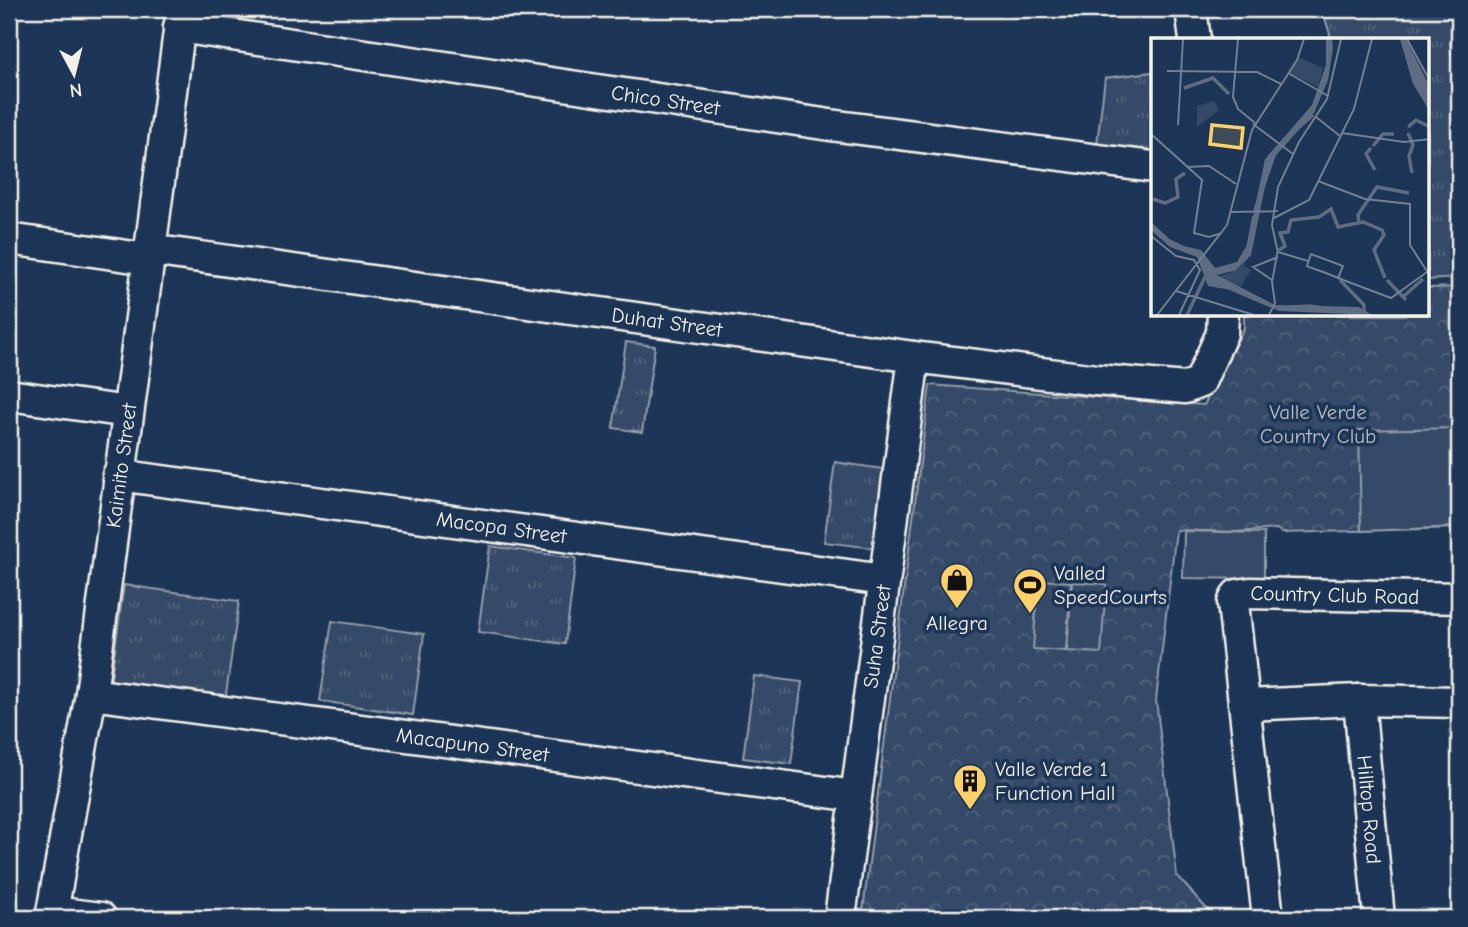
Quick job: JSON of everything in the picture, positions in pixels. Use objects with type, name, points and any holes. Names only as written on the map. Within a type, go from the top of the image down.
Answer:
[{"type":"street","points":[[1191,9],[1195,38]]},
{"type":"street","name":"Chico Street","points":[[180,18],[830,125],[1151,167]]},
{"type":"street","name":"Kaimito Street","points":[[52,915],[90,694],[180,18]]},
{"type":"street","name":"Duhat Street","points":[[9,239],[149,254],[914,357],[1185,388],[1200,382],[1222,333],[1223,317]]},
{"type":"street","name":"Suha Street","points":[[840,918],[914,357]]},
{"type":"street","points":[[9,394],[128,412]]},
{"type":"street","name":"Macopa Street","points":[[118,475],[884,580]]},
{"type":"street","name":"Country Club Road","points":[[1246,705],[1233,603],[1237,595],[1250,593],[1459,598]]},
{"type":"street","name":"Macapuno Street","points":[[90,694],[856,796]]},
{"type":"street","points":[[1268,918],[1246,705],[1359,701],[1459,702]]},
{"type":"street","name":"Hilltop Road","points":[[1359,701],[1379,918]]},
{"type":"street","points":[[52,915],[101,918]]},
{"type":"green space","points":[[1322,9],[1452,9],[1450,44],[1459,104],[1459,278],[1430,280],[1430,38],[1331,38]]},
{"type":"green space","points":[[1151,72],[1151,151],[1097,144],[1105,78]]},
{"type":"green space","name":"Valle Verde Country Club","points":[[1459,287],[1459,528],[1282,533],[1277,529],[1235,532],[1176,530],[1156,700],[1177,876],[1215,918],[862,918],[930,385],[1204,405],[1244,328],[1244,317],[1430,317],[1430,288]]},
{"type":"green space","points":[[626,342],[655,346],[642,432],[613,428]]},
{"type":"green space","points":[[1459,428],[1459,527],[1361,531],[1359,430]]},
{"type":"green space","points":[[835,462],[883,469],[873,548],[824,542]]},
{"type":"green space","points":[[1184,531],[1264,533],[1264,579],[1183,578]]},
{"type":"green space","points":[[490,546],[576,558],[565,644],[478,632]]},
{"type":"green space","points":[[1038,580],[1071,582],[1066,651],[1033,649]]},
{"type":"green space","points":[[1072,582],[1106,584],[1101,653],[1067,651]]},
{"type":"green space","points":[[124,585],[239,601],[225,701],[110,685]]},
{"type":"green space","points":[[332,621],[424,634],[413,715],[320,701]]},
{"type":"green space","points":[[754,676],[802,682],[791,764],[743,758]]},
{"type":"place","name":"Allegra","points":[[957,610]]},
{"type":"place","name":"Valled SpeedCourts","points":[[1030,615]]},
{"type":"place","name":"Valle Verde 1 Function Hall","points":[[970,811]]}]
